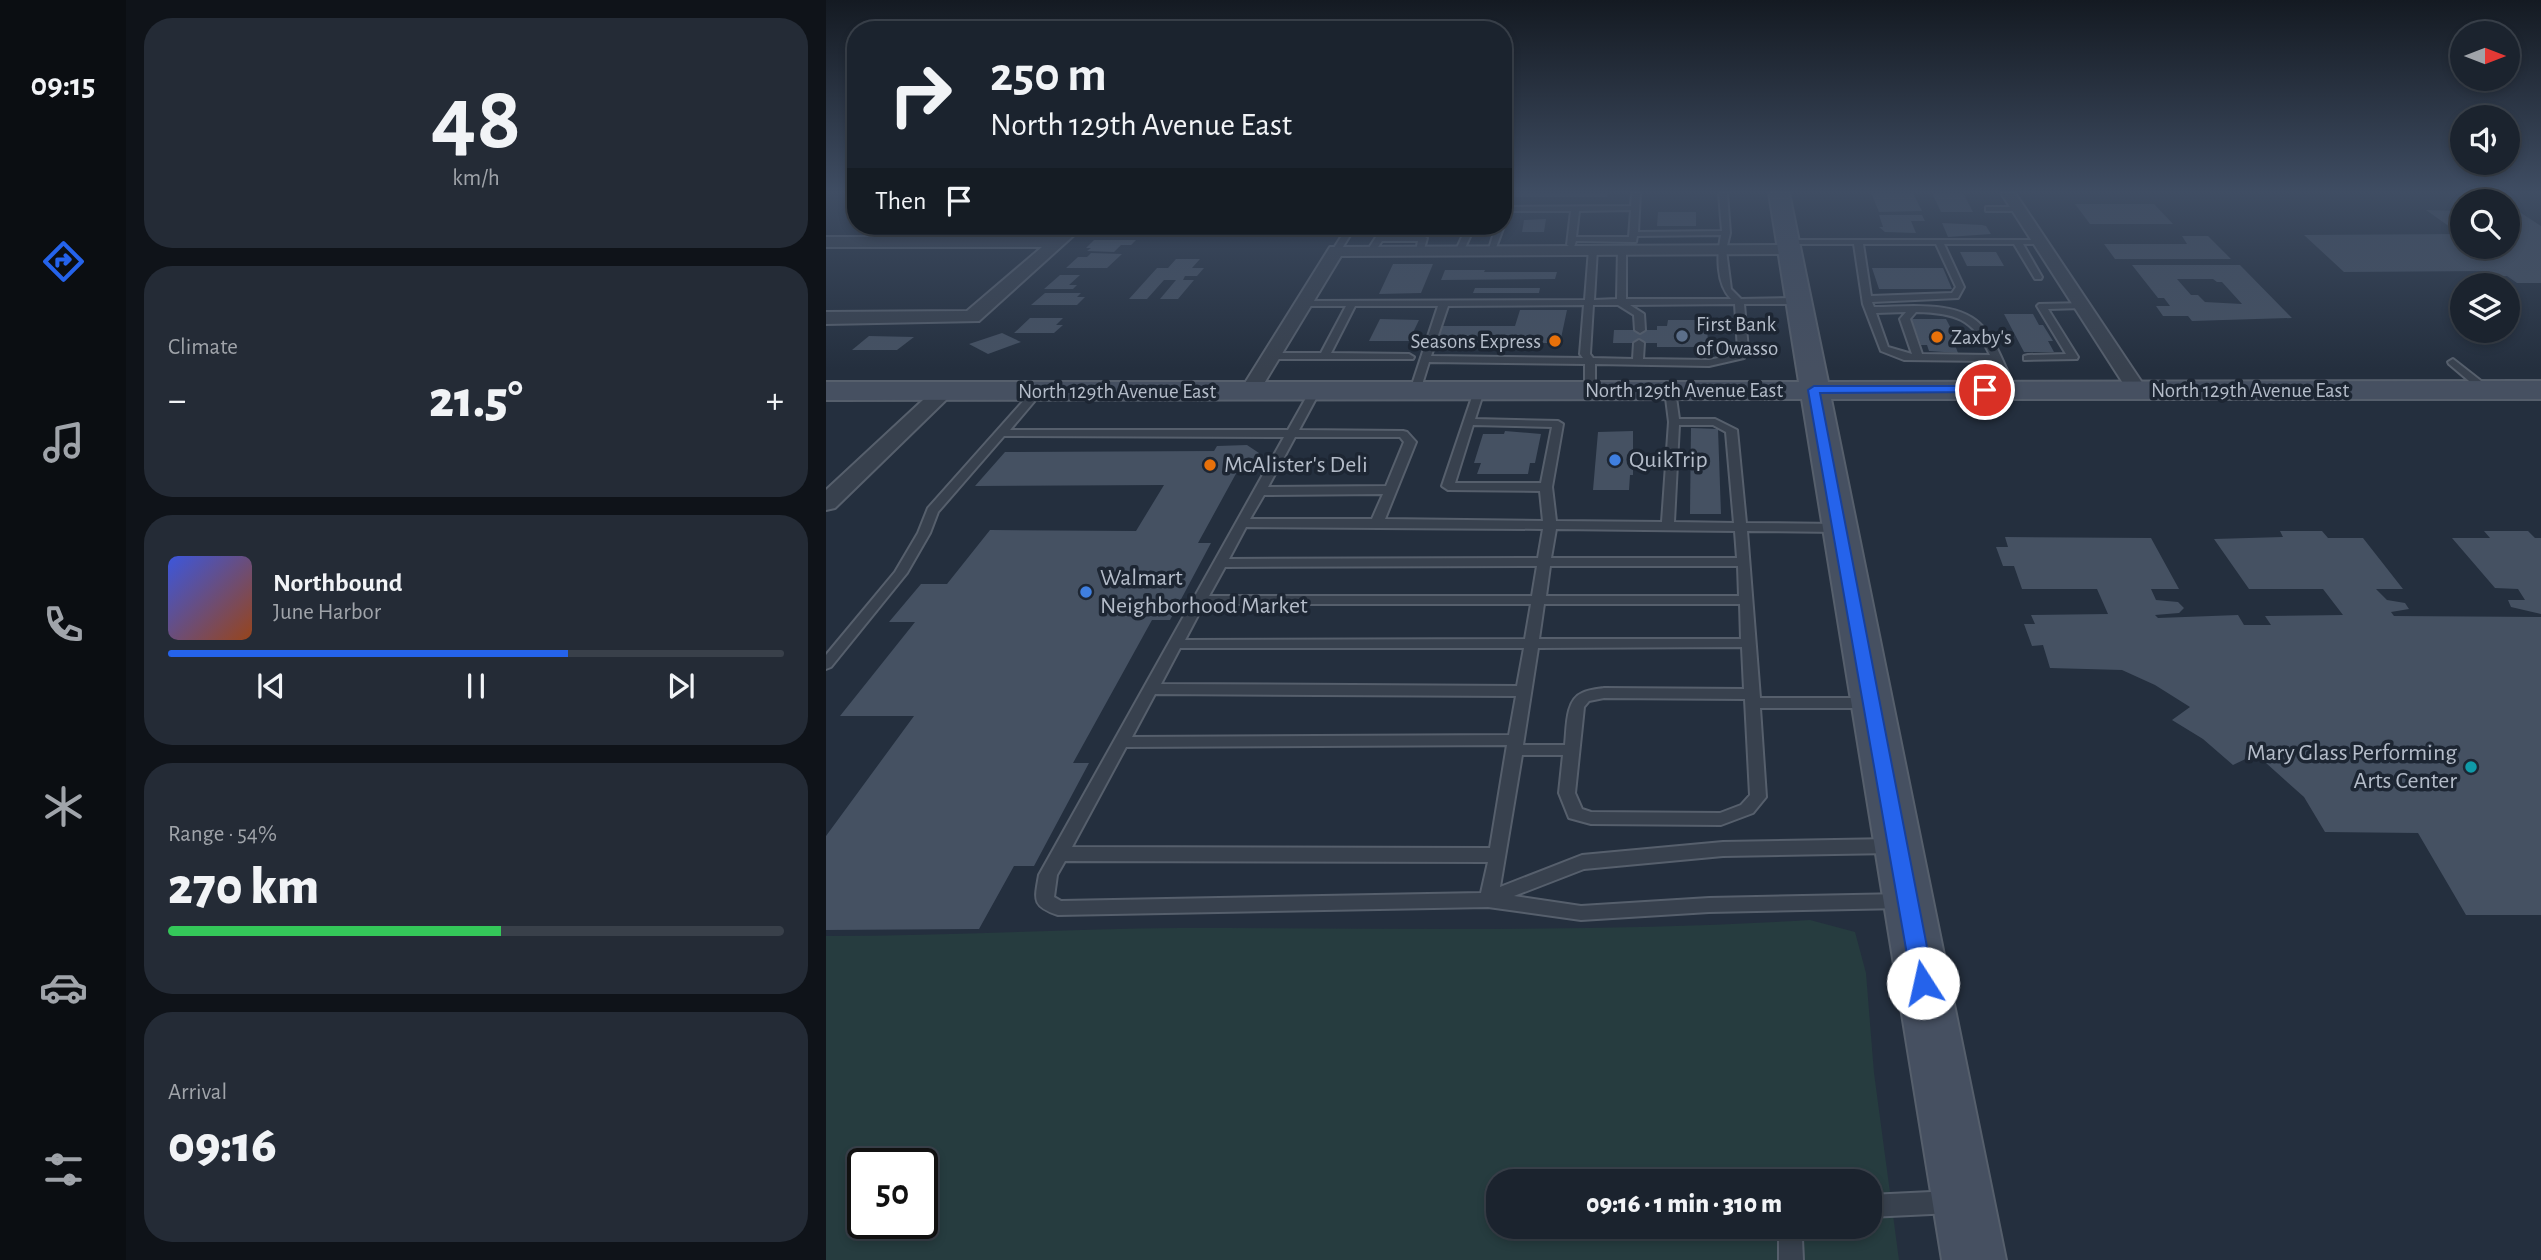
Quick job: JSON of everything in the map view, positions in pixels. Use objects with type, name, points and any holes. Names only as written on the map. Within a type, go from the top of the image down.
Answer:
[{"type":"main road","points":[[1790,252],[1975,1260]]},
{"type":"main road","name":"North 129th Avenue East","points":[[826,391],[2541,390]]},
{"type":"street","points":[[826,318],[972,317],[1047,252]]},
{"type":"street","points":[[1250,391],[1336,252]]},
{"type":"street","points":[[2046,252],[2137,390]]},
{"type":"street","points":[[826,338],[853,318]]},
{"type":"street","points":[[826,503],[944,391]]},
{"type":"lane","points":[[1590,390],[1590,360],[1585,354],[1593,252]]},
{"type":"lane","points":[[1621,303],[1629,252]]},
{"type":"lane","points":[[1425,359],[1709,363],[1740,356],[1743,350],[1739,302],[1727,290],[1725,252]]},
{"type":"lane","points":[[1860,252],[1869,304],[1884,349],[1895,356],[1918,358],[1994,358]]},
{"type":"lane","points":[[1869,304],[1955,296],[1960,287],[1944,252]]},
{"type":"lane","points":[[2023,252],[2038,277]]},
{"type":"lane","points":[[1305,304],[1798,301]]},
{"type":"lane","points":[[1415,391],[1444,303]]},
{"type":"lane","points":[[1621,303],[1639,314],[1640,330]]},
{"type":"lane","points":[[1324,356],[1352,304]]},
{"type":"lane","points":[[1869,304],[1944,312],[1972,320],[1986,338],[2010,390]]},
{"type":"lane","points":[[2028,358],[2073,357],[2042,306],[2083,305]]},
{"type":"lane","points":[[1913,310],[1905,319],[1918,358]]},
{"type":"lane","points":[[1638,362],[1639,343]]},
{"type":"lane","points":[[1272,356],[1409,356]]},
{"type":"lane","points":[[2453,362],[2486,390]]},
{"type":"lane","points":[[1668,526],[1674,422],[1670,390]]},
{"type":"lane","points":[[826,664],[911,561],[925,536],[932,511],[1038,391]]},
{"type":"lane","points":[[1315,391],[1048,875],[1044,900],[1058,908],[1488,900],[1581,913],[1709,905],[1908,901]]},
{"type":"lane","points":[[1479,391],[1448,486],[1546,486]]},
{"type":"lane","points":[[1469,422],[1558,424],[1546,486],[1550,525],[1498,855],[1488,900]]},
{"type":"lane","points":[[1674,422],[1715,422],[1731,430],[1744,562],[1746,600],[1749,643],[1752,699],[1758,797],[1747,809],[1721,819],[1591,818],[1575,814],[1567,793],[1577,706],[1584,697],[1604,693],[1752,699],[1871,703]]},
{"type":"lane","points":[[1002,433],[1403,434],[1410,442],[1377,523]]},
{"type":"lane","points":[[1260,491],[1390,491]]},
{"type":"lane","points":[[1242,523],[1839,528]]},
{"type":"lane","points":[[1220,563],[1744,562]]},
{"type":"lane","points":[[1199,600],[1746,600]]},
{"type":"lane","points":[[1175,645],[1749,643]]},
{"type":"lane","points":[[1151,689],[1523,691]]},
{"type":"lane","points":[[1121,742],[1515,745],[1572,750]]},
{"type":"lane","points":[[1488,900],[1582,862],[1723,849],[1898,846]]},
{"type":"lane","points":[[1060,854],[1498,855]]},
{"type":"lane","points":[[1882,1205],[1964,1202]]},
{"type":"lane","points":[[1790,1239],[1791,1260]]},
{"type":"green space","points":[[1810,920],[1855,932],[1866,973],[1874,1073],[1899,1260],[826,1260],[826,936],[1180,928],[1653,927]]},
{"type":"building","points":[[1960,252],[1996,252],[2004,266],[1967,266]]},
{"type":"building","points":[[2110,252],[2224,252],[2231,259],[2115,259]]},
{"type":"building","points":[[2322,252],[2450,252],[2450,259],[2520,259],[2520,252],[2541,252],[2541,283],[2520,283],[2520,273],[2344,272]]},
{"type":"building","points":[[1091,253],[1122,254],[1107,268],[1066,268],[1078,257],[1087,257]]},
{"type":"building","points":[[1176,259],[1200,259],[1192,268],[1204,268],[1197,276],[1185,276],[1183,280],[1194,280],[1178,299],[1160,299],[1176,280],[1164,280],[1147,299],[1129,299],[1157,268],[1168,268]]},
{"type":"building","points":[[1393,264],[1433,264],[1421,293],[1379,294]]},
{"type":"building","points":[[2132,265],[2240,265],[2292,318],[2192,321],[2188,316],[2163,316],[2156,306],[2170,306],[2164,298],[2158,298]],"holes":[[[2177,279],[2213,279],[2222,282],[2242,304],[2205,302],[2198,295],[2191,295]]]},
{"type":"building","points":[[1872,268],[1943,268],[1952,289],[1879,289]]},
{"type":"building","points":[[1445,270],[1557,272],[1555,279],[1441,280]]},
{"type":"building","points":[[1060,275],[1080,275],[1069,285],[1077,285],[1073,289],[1044,289]]},
{"type":"building","points":[[1475,288],[1540,288],[1539,293],[1473,293]]},
{"type":"building","points":[[1045,293],[1081,293],[1077,297],[1085,297],[1077,305],[1031,305]]},
{"type":"building","points":[[1520,310],[1567,310],[1560,343],[1435,343],[1442,326],[1515,326]]},
{"type":"building","points":[[2004,314],[2033,314],[2053,341],[2048,341],[2054,352],[2024,352]]},
{"type":"building","points":[[1030,318],[1063,318],[1056,325],[1063,325],[1054,333],[1014,333]]},
{"type":"building","points":[[1380,319],[1419,320],[1409,341],[1369,341]]},
{"type":"building","name":"Zaxby's","points":[[1911,319],[1946,319],[1958,342],[1954,342],[1958,353],[1929,351],[1927,345],[1921,345]]},
{"type":"building","name":"First Bank of Owasso","points":[[1668,320],[1696,320],[1696,326],[1707,326],[1708,343],[1722,349],[1711,354],[1697,347],[1613,343],[1614,330],[1657,330],[1657,326],[1667,326]]},
{"type":"building","points":[[1002,333],[1021,342],[988,354],[969,344]]},
{"type":"building","points":[[869,336],[914,337],[897,350],[852,350]]},
{"type":"building","name":"QuikTrip","points":[[1691,428],[1718,429],[1721,514],[1690,514]]},
{"type":"building","points":[[1505,431],[1541,434],[1535,463],[1530,463],[1528,474],[1477,474],[1481,463],[1474,463],[1483,434],[1504,434]]},
{"type":"building","name":"QuikTrip","points":[[1633,431],[1633,475],[1630,475],[1629,490],[1593,490],[1598,432]]},
{"type":"building","points":[[1247,445],[1259,453],[1250,470],[1238,470],[1198,543],[1211,543],[1170,620],[1152,620],[1073,763],[1089,763],[1034,866],[1014,866],[979,929],[826,930],[826,836],[914,716],[840,716],[915,622],[889,622],[921,584],[947,584],[990,530],[1136,531],[1164,485],[975,486],[1005,452],[1214,451],[1217,446]]},
{"type":"building","points":[[2280,531],[2322,531],[2328,538],[2363,538],[2403,589],[2376,589],[2387,600],[2405,603],[2409,609],[2391,612],[2394,616],[2541,617],[2541,915],[2466,915],[2418,833],[2325,832],[2304,797],[2256,754],[2233,765],[2203,739],[2172,720],[2190,707],[2155,685],[2122,670],[2050,668],[2043,645],[2032,646],[2024,624],[2035,624],[2031,615],[2108,614],[2097,589],[2022,589],[2014,566],[2003,566],[1996,547],[2008,547],[2005,537],[2151,538],[2179,589],[2151,589],[2156,600],[2178,602],[2184,608],[2179,613],[2155,615],[2158,618],[2238,615],[2244,625],[2271,625],[2265,616],[2343,615],[2323,589],[2249,589],[2214,539],[2283,537]]},
{"type":"building","points":[[2484,531],[2528,531],[2535,538],[2541,538],[2541,614],[2511,607],[2508,600],[2525,600],[2518,589],[2495,588],[2452,538],[2490,538]]},
{"type":"place","name":"First Bank of Owasso","points":[[1682,336]]},
{"type":"place","name":"Zaxby's","points":[[1937,337]]},
{"type":"place","name":"Seasons Express","points":[[1555,341]]},
{"type":"place","name":"QuikTrip","points":[[1615,460]]},
{"type":"place","name":"McAlister's Deli","points":[[1210,465]]},
{"type":"place","name":"Walmart Neighborhood Market","points":[[1086,592]]},
{"type":"place","name":"Mary Glass Performing Arts Center","points":[[2471,767]]},
{"type":"route","points":[[1923,983],[1814,390],[1985,390]]}]
